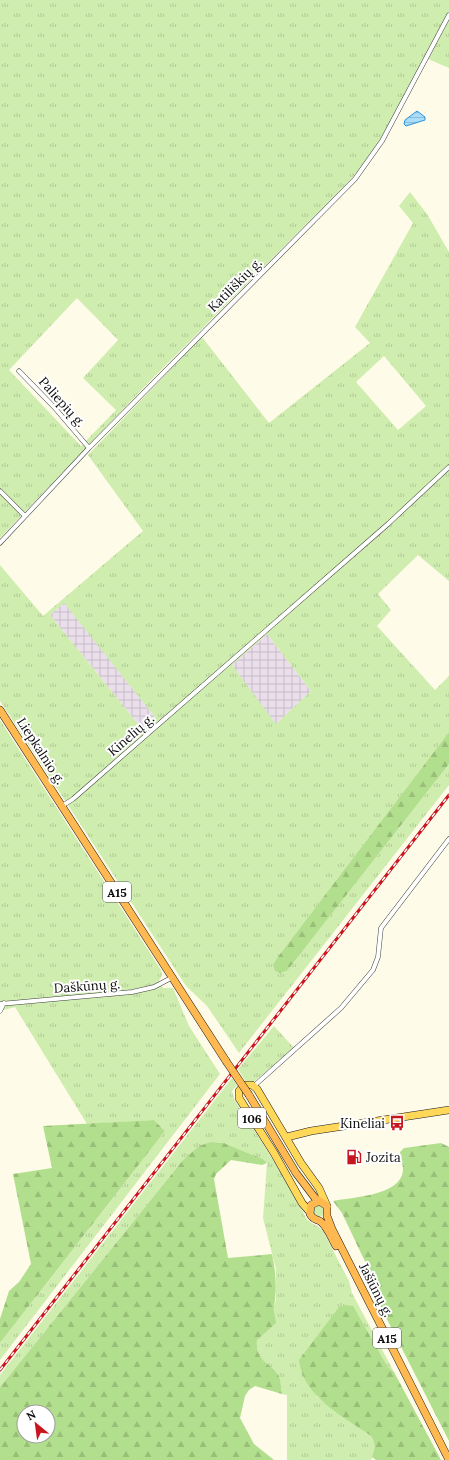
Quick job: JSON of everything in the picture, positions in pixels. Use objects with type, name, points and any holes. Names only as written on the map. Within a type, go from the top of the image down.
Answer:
[{"type":"highway","name":"Liepkalnio g.","points":[[0,710],[62,806]]},
{"type":"highway","name":"A15","points":[[62,806],[249,1095],[296,1173],[319,1201],[327,1206]]},
{"type":"highway","name":"Jašiūnų g.","points":[[296,1173],[310,1208],[312,1218],[319,1221],[347,1267],[444,1460]]},
{"type":"highway","points":[[310,1208],[319,1201]]},
{"type":"highway","name":"Jašiūnų g.","points":[[327,1206],[332,1229],[449,1460]]},
{"type":"highway","points":[[319,1221],[328,1216]]},
{"type":"main road","name":"106","points":[[310,1208],[302,1203],[274,1152],[239,1098],[241,1088],[248,1084],[254,1086],[301,1164],[319,1188],[327,1206]]},
{"type":"main road","points":[[286,1138],[311,1131],[449,1110]]},
{"type":"street","name":"Katiliškių g.","points":[[0,543],[89,448],[355,178],[382,141],[449,15]]},
{"type":"street","name":"Paliepių g.","points":[[19,370],[54,407],[89,448]]},
{"type":"street","name":"Kinelių g.","points":[[62,806],[73,799],[392,521],[449,467]]},
{"type":"street","points":[[0,491],[25,516]]},
{"type":"street","points":[[254,1086],[341,1008],[373,970],[378,957],[382,928],[449,839]]},
{"type":"street","name":"Daškūnų g.","points":[[2,1003],[132,992],[154,987],[172,977]]},
{"type":"street","points":[[0,1011],[2,1003]]},
{"type":"shaded area","points":[[64,602],[155,717],[142,729],[50,615]]},
{"type":"shaded area","points":[[267,634],[311,691],[275,725],[232,665]]},
{"type":"green space","points":[[0,0],[449,0],[449,11],[405,97],[367,159],[352,178],[150,381],[0,538]],"holes":[[[77,298],[118,340],[83,378],[116,410],[81,446],[9,370]]]},
{"type":"green space","points":[[449,20],[449,68],[428,59]]},
{"type":"green space","points":[[410,192],[427,214],[449,252],[449,581],[418,555],[378,594],[391,610],[377,626],[435,690],[449,676],[449,732],[280,954],[273,964],[280,973],[287,971],[449,764],[449,785],[239,1053],[207,1006],[186,986],[0,701],[0,565],[43,616],[143,531],[88,455],[202,337],[269,423],[370,343],[355,327],[413,223],[399,206]],"holes":[[[384,356],[426,406],[398,430],[356,382]],[[64,603],[155,717],[142,729],[50,615]],[[267,634],[311,691],[276,724],[232,665]]]},
{"type":"green space","points":[[0,720],[161,970],[162,975],[159,981],[163,988],[173,988],[189,1026],[220,1074],[0,1360],[0,1343],[165,1131],[154,1120],[87,1124],[15,1007],[0,1011]]},
{"type":"green space","points":[[449,732],[449,764],[287,971],[280,973],[275,971],[273,964],[280,954]]},
{"type":"green space","points":[[274,1026],[294,1048],[255,1081],[246,1082],[238,1069]]},
{"type":"green space","points":[[232,1078],[237,1085],[232,1091],[234,1099],[281,1173],[306,1218],[323,1231],[349,1281],[352,1293],[394,1372],[387,1366],[316,1396],[371,1436],[375,1448],[371,1460],[287,1460],[287,1395],[282,1394],[280,1379],[277,1373],[262,1358],[257,1348],[257,1340],[276,1320],[274,1315],[274,1307],[276,1300],[276,1269],[263,1218],[267,1163],[263,1159],[224,1143],[211,1142],[183,1160],[0,1387],[0,1375]]},
{"type":"green space","points":[[154,1120],[165,1131],[0,1343],[0,1319],[9,1291],[19,1282],[31,1264],[13,1174],[52,1168],[43,1126]]},
{"type":"green space","points":[[211,1142],[224,1143],[263,1159],[267,1163],[262,1165],[231,1160],[216,1174],[214,1179],[228,1258],[272,1254],[276,1280],[274,1309],[276,1323],[257,1340],[257,1348],[262,1358],[277,1373],[280,1379],[282,1394],[255,1386],[249,1390],[245,1396],[240,1418],[254,1444],[274,1460],[0,1460],[0,1387],[183,1160],[199,1146]]},
{"type":"green space","points":[[441,1143],[449,1147],[449,1441],[367,1280],[369,1270],[342,1213],[333,1201],[374,1194],[393,1186],[400,1179],[403,1171],[400,1152],[404,1148]]},
{"type":"green space","points":[[317,1206],[321,1206],[323,1207],[323,1215],[317,1216],[314,1213],[314,1209]]},
{"type":"green space","points":[[346,1305],[353,1306],[387,1366],[394,1372],[441,1460],[376,1460],[372,1457],[374,1442],[371,1436],[337,1413],[316,1395],[308,1385],[302,1373],[299,1360],[339,1307]]},
{"type":"water","points":[[417,111],[425,117],[425,120],[406,126],[404,124],[405,120]]},
{"type":"railway","points":[[0,1370],[449,795]]},
{"type":"place","name":"Kineliai","points":[[397,1123]]},
{"type":"place","name":"Jozita","points":[[354,1157]]}]
